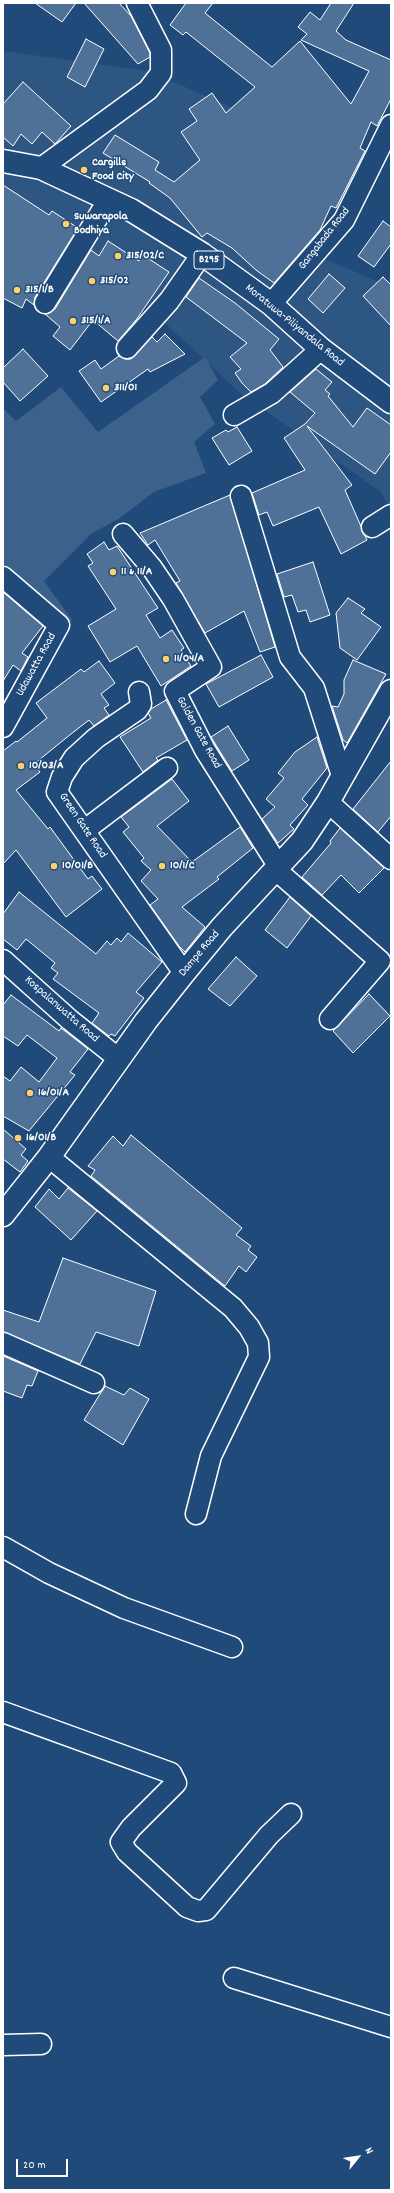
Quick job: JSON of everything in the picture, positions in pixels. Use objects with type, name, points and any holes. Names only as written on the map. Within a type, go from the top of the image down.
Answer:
[{"type":"street","points":[[41,168],[148,90],[161,73],[161,50],[137,3]]},
{"type":"street","name":"Gangabada Road","points":[[271,304],[344,220],[391,125]]},
{"type":"street","name":"Moratuwa-Piliyandala Road","points":[[3,161],[41,168],[109,199],[202,254],[271,304],[321,349],[391,402]]},
{"type":"street","points":[[45,303],[109,199]]},
{"type":"street","points":[[127,348],[169,301],[202,254]]},
{"type":"street","points":[[234,415],[272,393],[321,349]]},
{"type":"street","points":[[241,496],[290,657],[314,688],[342,776]]},
{"type":"street","points":[[372,527],[391,515]]},
{"type":"street","name":"Golden Gate Road","points":[[123,534],[152,568],[173,598],[211,667],[174,690],[205,750],[278,868]]},
{"type":"street","name":"Udawatta Road","points":[[3,577],[59,625],[8,702],[3,727]]},
{"type":"street","name":"Dampe Road","points":[[3,1215],[49,1157],[184,973],[232,916],[302,841],[328,802],[391,691]]},
{"type":"street","name":"Green Gate Road","points":[[139,692],[141,704],[137,710],[96,738],[74,758],[62,777],[57,792],[184,973]]},
{"type":"street","points":[[85,830],[167,768]]},
{"type":"street","points":[[328,802],[391,859]]},
{"type":"street","points":[[278,868],[380,961],[330,1020]]},
{"type":"street","name":"Kospalanwatta Road","points":[[3,960],[70,1020],[120,1059]]},
{"type":"street","points":[[49,1157],[233,1308],[249,1327],[258,1343],[259,1357],[211,1456],[196,1514]]},
{"type":"street","points":[[3,1343],[94,1383]]},
{"type":"street","points":[[3,1547],[49,1573],[124,1608],[232,1647]]},
{"type":"street","points":[[3,1712],[171,1773],[176,1783],[131,1828],[121,1842],[127,1852],[187,1907],[198,1911],[206,1910],[269,1835],[291,1814]]},
{"type":"street","points":[[234,1978],[391,2027]]},
{"type":"street","points":[[3,2045],[41,2044]]},
{"type":"shaded area","points":[[3,51],[149,71],[294,135],[309,252],[391,287],[391,513],[381,492],[240,393],[120,281],[16,212],[3,220]]},
{"type":"shaded area","points":[[205,357],[218,380],[200,397],[215,424],[194,442],[206,473],[154,492],[120,518],[91,534],[44,581],[72,620],[67,625],[3,569],[3,408],[16,421],[61,387],[98,432]]},
{"type":"building","points":[[35,3],[76,3],[62,22]]},
{"type":"building","points":[[84,3],[119,3],[131,16],[150,53],[150,57],[138,64]]},
{"type":"building","points":[[186,3],[213,3],[205,13],[272,67],[300,41],[351,104],[369,71],[301,40],[307,34],[298,27],[310,12],[320,20],[331,3],[354,3],[336,31],[346,40],[391,60],[391,99],[377,126],[371,122],[360,148],[365,151],[336,208],[331,206],[320,230],[274,283],[256,270],[232,248],[207,233],[202,237],[170,198],[149,183],[150,182],[103,153],[115,135],[159,162],[155,170],[174,182],[200,160],[181,132],[197,121],[189,109],[212,93],[226,113],[255,87],[186,32],[183,35],[170,25]]},
{"type":"building","points":[[86,39],[104,49],[85,87],[67,77]]},
{"type":"building","points":[[23,82],[71,126],[55,144],[42,132],[32,144],[21,134],[13,146],[3,137],[3,104]]},
{"type":"building","points":[[3,185],[49,215],[52,211],[78,228],[35,297],[34,305],[26,299],[22,308],[3,298]]},
{"type":"building","points":[[383,221],[391,227],[391,244],[374,267],[358,256]]},
{"type":"building","points":[[108,241],[139,261],[143,255],[169,272],[136,320],[118,341],[93,320],[70,350],[53,336],[60,327],[45,314],[55,309],[91,250],[99,256]]},
{"type":"building","points":[[329,274],[345,288],[323,313],[308,299]]},
{"type":"building","points":[[383,277],[391,285],[391,326],[363,296]]},
{"type":"building","points":[[199,278],[235,303],[279,339],[270,350],[283,367],[265,384],[251,392],[235,373],[241,369],[230,357],[247,343],[186,297]]},
{"type":"building","points":[[165,334],[185,354],[150,372],[148,369],[101,402],[79,371],[95,360],[101,369],[119,356],[125,359],[131,359],[152,337],[157,342]]},
{"type":"building","points":[[23,349],[48,376],[20,401],[3,382],[3,368]]},
{"type":"building","points":[[316,369],[332,382],[325,390],[330,394],[328,396],[353,427],[367,408],[391,425],[391,452],[375,474],[307,426],[352,485],[345,490],[367,540],[341,554],[319,507],[273,526],[267,512],[259,515],[252,493],[305,470],[284,438],[305,424],[315,413],[290,392]]},
{"type":"building","points":[[237,427],[252,451],[229,465],[212,438],[226,430],[228,432]]},
{"type":"building","points":[[230,495],[275,647],[260,652],[244,611],[205,633],[176,583],[180,581],[155,540],[148,545],[140,533]]},
{"type":"building","points":[[104,542],[109,550],[117,546],[158,608],[146,615],[160,638],[172,630],[184,648],[181,650],[191,666],[161,686],[137,646],[110,662],[88,626],[116,609],[88,566],[93,563],[87,554]]},
{"type":"building","points":[[313,562],[330,615],[310,622],[306,610],[298,612],[292,595],[284,597],[277,574]]},
{"type":"building","points":[[3,592],[43,626],[22,653],[28,657],[21,671],[13,665],[3,681]]},
{"type":"building","points":[[348,598],[365,609],[361,613],[381,627],[357,660],[340,648],[336,613]]},
{"type":"building","points":[[261,655],[273,677],[219,707],[206,684]]},
{"type":"building","points":[[353,660],[386,674],[347,743],[343,740],[332,706],[338,707],[344,694],[344,680]]},
{"type":"building","points":[[99,661],[115,683],[101,694],[109,705],[104,708],[109,715],[94,726],[89,720],[71,734],[34,764],[40,772],[16,790],[48,829],[50,827],[88,879],[92,876],[102,889],[66,917],[16,850],[3,864],[3,751],[16,741],[17,742],[47,718],[36,703],[81,669],[84,672]]},
{"type":"building","points":[[166,700],[187,740],[156,758],[158,760],[143,772],[120,737],[151,718],[148,713],[151,709]]},
{"type":"building","points":[[228,726],[249,760],[232,771],[211,737]]},
{"type":"building","points":[[317,737],[327,768],[302,799],[308,805],[290,825],[294,829],[278,843],[262,819],[275,807],[266,799],[284,778],[278,773],[295,752]]},
{"type":"building","points":[[391,761],[391,816],[378,832],[353,809]]},
{"type":"building","points":[[172,779],[189,801],[157,826],[192,862],[240,827],[253,848],[217,877],[219,879],[182,907],[205,927],[185,952],[179,946],[150,905],[158,899],[141,881],[151,870],[141,861],[144,858],[123,832],[129,827],[121,817]]},
{"type":"building","points":[[340,828],[384,868],[359,893],[341,875],[322,895],[302,877],[331,843],[330,841]]},
{"type":"building","points":[[19,892],[96,954],[107,941],[111,945],[117,938],[121,942],[128,933],[162,962],[136,992],[144,998],[115,1036],[111,1034],[109,1036],[92,1023],[99,1013],[53,979],[58,973],[51,968],[55,963],[26,939],[17,950],[3,939],[3,914]]},
{"type":"building","points":[[290,897],[311,916],[287,948],[265,930]]},
{"type":"building","points":[[236,957],[257,976],[230,1006],[208,989]]},
{"type":"building","points":[[369,994],[390,1016],[353,1053],[333,1031]]},
{"type":"building","points":[[11,995],[59,1031],[61,1028],[88,1049],[70,1072],[75,1075],[29,1131],[3,1116],[3,1076],[10,1081],[21,1067],[39,1082],[57,1058],[27,1035],[18,1046],[3,1036],[3,1005]]},
{"type":"building","points":[[3,1129],[26,1149],[21,1155],[28,1161],[20,1172],[3,1159]]},
{"type":"building","points":[[131,1135],[242,1228],[236,1235],[251,1246],[248,1250],[257,1257],[246,1272],[239,1266],[225,1286],[91,1176],[95,1170],[88,1166],[113,1136],[123,1146]]},
{"type":"building","points":[[68,1188],[97,1211],[71,1240],[35,1207],[49,1189],[59,1199]]},
{"type":"building","points":[[63,1258],[156,1291],[139,1346],[96,1332],[80,1364],[3,1332],[3,1310],[39,1322]]},
{"type":"building","points":[[3,1356],[38,1371],[32,1386],[27,1385],[22,1398],[3,1391]]},
{"type":"building","points":[[105,1386],[124,1395],[130,1388],[149,1399],[123,1445],[84,1420]]},
{"type":"place","name":"Cargills Food City","points":[[84,170]]},
{"type":"place","name":"Suwarapola Bodhiya","points":[[66,224]]},
{"type":"place","name":"315/02/C","points":[[118,256]]},
{"type":"place","name":"315/02","points":[[92,281]]},
{"type":"place","name":"315/1/B","points":[[17,290]]},
{"type":"place","name":"315/1/A","points":[[73,321]]},
{"type":"place","name":"311/01","points":[[106,388]]},
{"type":"place","name":"11 & 11/A","points":[[113,572]]},
{"type":"place","name":"11/04/A","points":[[166,659]]},
{"type":"place","name":"10/03/A","points":[[21,766]]},
{"type":"place","name":"10/01/B","points":[[54,866]]},
{"type":"place","name":"10/1/C","points":[[162,866]]},
{"type":"place","name":"16/01/A","points":[[30,1093]]},
{"type":"place","name":"16/01/B","points":[[18,1138]]}]
